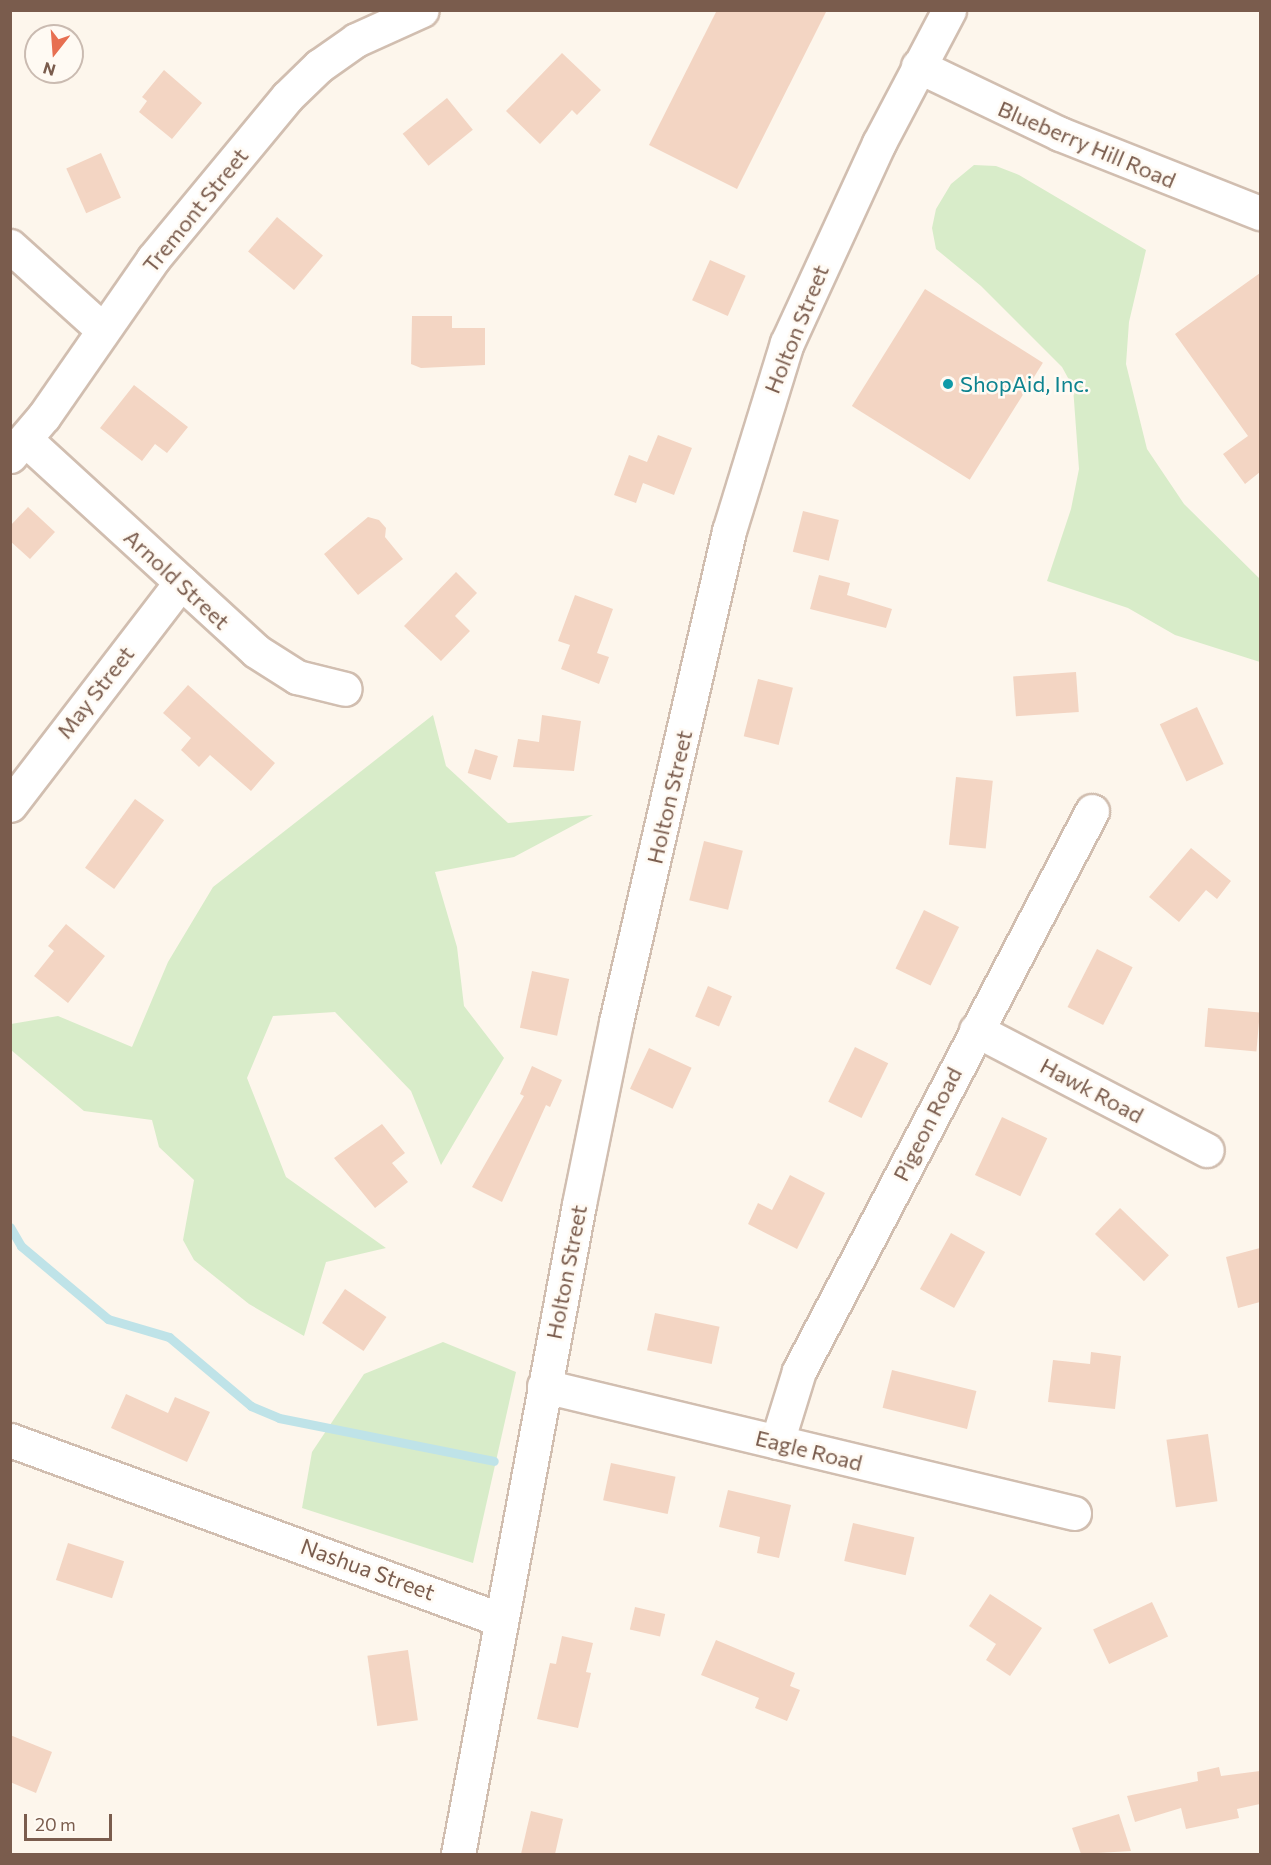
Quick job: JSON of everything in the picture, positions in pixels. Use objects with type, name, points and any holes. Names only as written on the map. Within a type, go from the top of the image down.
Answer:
[{"type":"street","name":"Tremont Street","points":[[18,448],[153,258],[302,81],[356,40],[422,10]]},
{"type":"street","name":"Holton Street","points":[[499,1619],[616,1023],[737,503],[787,343],[918,66],[949,10]]},
{"type":"street","name":"Blueberry Hill Road","points":[[918,66],[1060,134],[1260,213]]},
{"type":"street","points":[[10,246],[103,330]]},
{"type":"street","name":"Arnold Street","points":[[18,448],[181,582],[270,661],[297,677],[345,689]]},
{"type":"street","name":"May Street","points":[[10,805],[181,582]]},
{"type":"street","name":"Pigeon Road","points":[[777,1442],[799,1371],[1092,811]]},
{"type":"street","name":"Hawk Road","points":[[976,1030],[1207,1150]]},
{"type":"street","name":"Eagle Road","points":[[544,1386],[1074,1514]]},
{"type":"street","name":"Nashua Street","points":[[10,1440],[499,1619]]},
{"type":"street","points":[[458,1854],[499,1619]]},
{"type":"green space","points":[[974,165],[996,166],[1019,175],[1146,250],[1129,322],[1126,364],[1147,449],[1184,504],[1260,579],[1260,662],[1175,635],[1128,608],[1047,581],[1071,509],[1079,469],[1073,387],[1062,367],[981,286],[936,249],[932,228],[936,209],[951,184]]},
{"type":"green space","points":[[433,715],[446,766],[508,823],[593,815],[514,857],[435,872],[457,947],[464,1006],[504,1058],[441,1165],[411,1091],[335,1012],[273,1016],[247,1078],[286,1177],[386,1248],[326,1262],[304,1336],[249,1304],[194,1260],[183,1240],[194,1180],[159,1147],[152,1120],[84,1111],[11,1050],[11,1024],[58,1016],[132,1047],[168,962],[213,887]]},
{"type":"green space","points":[[443,1342],[516,1372],[473,1563],[302,1508],[312,1452],[364,1374]]},
{"type":"building","points":[[717,10],[827,10],[737,189],[649,145]]},
{"type":"building","points":[[562,53],[601,90],[577,115],[572,110],[540,144],[506,111]]},
{"type":"building","points":[[164,70],[202,103],[172,139],[139,112],[147,101],[142,97]]},
{"type":"building","points":[[447,98],[473,130],[429,166],[403,134]]},
{"type":"building","points":[[101,153],[121,198],[86,213],[66,168]]},
{"type":"building","points":[[277,217],[323,256],[294,290],[248,251]]},
{"type":"building","points":[[710,260],[746,276],[728,316],[692,300]]},
{"type":"building","points":[[1260,273],[1260,472],[1245,484],[1223,454],[1248,436],[1175,334]]},
{"type":"building","name":"ShopAid, Inc.","points":[[925,289],[1043,363],[970,480],[852,406]]},
{"type":"building","points":[[412,316],[452,316],[452,328],[485,328],[485,365],[421,368],[411,364]]},
{"type":"building","points":[[134,385],[188,427],[167,453],[155,444],[142,461],[100,428]]},
{"type":"building","points":[[658,435],[692,448],[674,495],[643,483],[636,503],[614,495],[629,455],[647,462]]},
{"type":"building","points":[[28,507],[55,532],[30,559],[10,541],[10,526]]},
{"type":"building","points":[[803,511],[839,520],[829,561],[793,552]]},
{"type":"building","points":[[368,517],[379,520],[386,528],[385,537],[403,559],[358,595],[324,554]]},
{"type":"building","points":[[456,572],[477,593],[455,616],[470,631],[441,661],[404,626]]},
{"type":"building","points":[[819,575],[850,583],[847,595],[892,609],[886,628],[810,609]]},
{"type":"building","points":[[575,595],[613,609],[597,653],[609,657],[599,684],[561,669],[570,645],[558,641]]},
{"type":"building","points":[[1076,672],[1079,712],[1016,716],[1013,676]]},
{"type":"building","points":[[758,679],[793,688],[779,745],[744,736]]},
{"type":"building","points":[[188,685],[275,763],[251,791],[210,755],[199,767],[181,750],[191,738],[163,713]]},
{"type":"building","points":[[1197,707],[1224,764],[1186,781],[1160,724]]},
{"type":"building","points":[[542,715],[581,721],[574,771],[513,767],[518,739],[539,742]]},
{"type":"building","points":[[475,749],[498,756],[491,780],[468,773]]},
{"type":"building","points":[[956,777],[993,781],[986,848],[949,845]]},
{"type":"building","points":[[135,799],[164,820],[114,889],[85,868]]},
{"type":"building","points":[[704,841],[743,851],[728,910],[689,900]]},
{"type":"building","points":[[1191,848],[1231,881],[1217,899],[1206,890],[1179,922],[1149,897]]},
{"type":"building","points":[[924,910],[959,927],[931,986],[896,968]]},
{"type":"building","points":[[66,924],[105,956],[68,1003],[34,976],[54,951],[48,946]]},
{"type":"building","points":[[1097,949],[1133,967],[1103,1025],[1067,1007]]},
{"type":"building","points":[[532,971],[569,979],[557,1036],[520,1028]]},
{"type":"building","points":[[708,986],[732,996],[719,1027],[695,1016]]},
{"type":"building","points":[[1208,1008],[1260,1013],[1256,1051],[1205,1047]]},
{"type":"building","points":[[855,1047],[888,1063],[862,1118],[828,1102]]},
{"type":"building","points":[[649,1048],[692,1068],[673,1109],[630,1089]]},
{"type":"building","points":[[532,1066],[562,1080],[550,1107],[546,1105],[502,1202],[472,1187],[524,1096],[520,1094]]},
{"type":"building","points":[[1002,1117],[1047,1138],[1020,1196],[975,1175]]},
{"type":"building","points":[[382,1124],[405,1153],[392,1163],[408,1182],[375,1208],[334,1158]]},
{"type":"building","points":[[790,1175],[825,1193],[797,1249],[748,1224],[758,1203],[772,1210]]},
{"type":"building","points":[[1120,1208],[1169,1255],[1144,1281],[1095,1234]]},
{"type":"building","points":[[951,1233],[985,1252],[954,1308],[920,1289]]},
{"type":"building","points":[[1260,1248],[1260,1302],[1238,1308],[1226,1257]]},
{"type":"building","points":[[345,1289],[386,1317],[364,1351],[322,1323]]},
{"type":"building","points":[[655,1313],[720,1327],[712,1364],[647,1350]]},
{"type":"building","points":[[1091,1352],[1121,1356],[1115,1409],[1048,1402],[1053,1360],[1090,1364]]},
{"type":"building","points":[[892,1370],[976,1391],[967,1429],[883,1408]]},
{"type":"building","points":[[126,1394],[168,1413],[175,1397],[210,1412],[187,1462],[111,1428]]},
{"type":"building","points":[[1208,1434],[1217,1501],[1176,1507],[1166,1440]]},
{"type":"building","points":[[611,1463],[676,1477],[668,1514],[603,1500]]},
{"type":"building","points":[[728,1490],[791,1505],[779,1558],[757,1553],[760,1537],[719,1527]]},
{"type":"building","points":[[853,1523],[914,1537],[906,1575],[844,1561]]},
{"type":"building","points":[[68,1543],[124,1561],[112,1598],[56,1580]]},
{"type":"building","points":[[990,1594],[1042,1628],[1010,1676],[986,1660],[996,1644],[969,1626]]},
{"type":"building","points":[[1152,1602],[1168,1636],[1109,1664],[1093,1629]]},
{"type":"building","points":[[635,1607],[665,1614],[660,1636],[630,1629]]},
{"type":"building","points":[[562,1636],[593,1643],[586,1672],[591,1673],[578,1728],[537,1719],[550,1663],[556,1664]]},
{"type":"building","points":[[716,1640],[795,1673],[790,1686],[800,1690],[787,1721],[755,1708],[759,1698],[701,1675]]},
{"type":"building","points":[[408,1650],[418,1720],[377,1726],[367,1656]]},
{"type":"building","points":[[10,1735],[52,1752],[36,1793],[10,1782]]},
{"type":"building","points":[[1219,1767],[1221,1776],[1260,1771],[1260,1804],[1237,1809],[1239,1818],[1186,1829],[1181,1808],[1135,1822],[1127,1796],[1198,1781],[1197,1772]]},
{"type":"building","points":[[531,1811],[563,1819],[555,1854],[521,1854]]},
{"type":"building","points":[[1119,1814],[1131,1851],[1081,1854],[1072,1828]]},
{"type":"waterway","points":[[10,1227],[21,1246],[108,1319],[169,1337],[251,1406],[279,1418],[494,1461]]},
{"type":"place","name":"ShopAid, Inc.","points":[[948,384]]}]
